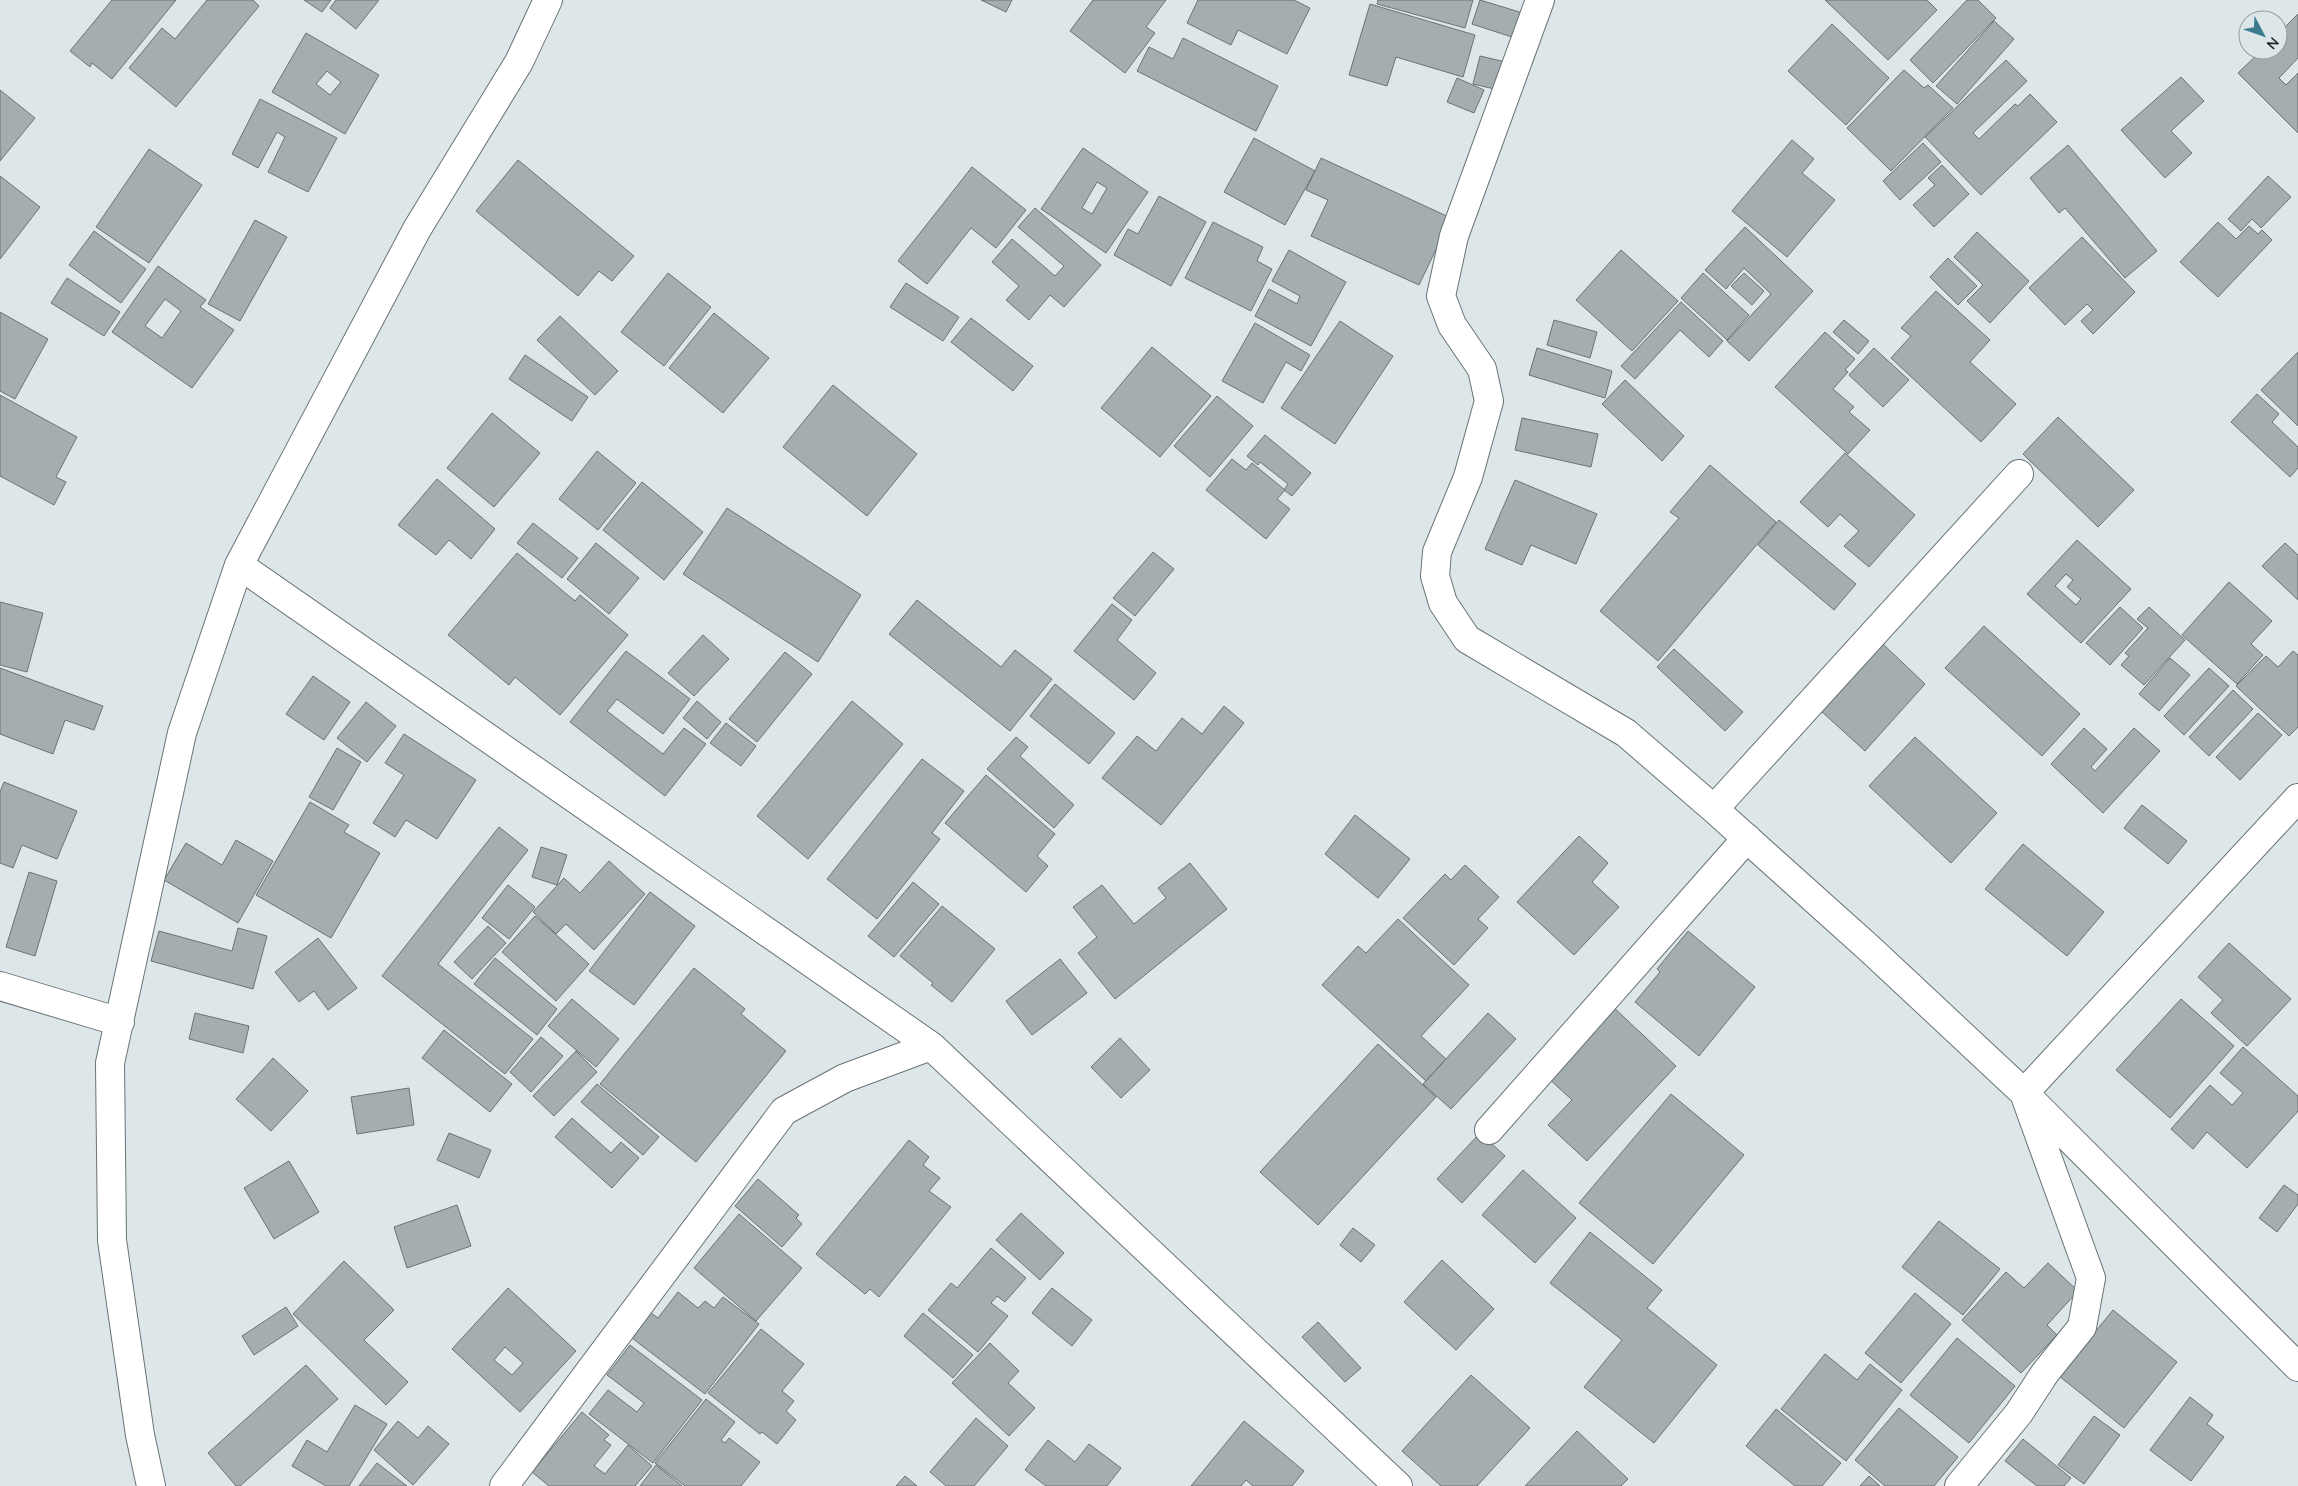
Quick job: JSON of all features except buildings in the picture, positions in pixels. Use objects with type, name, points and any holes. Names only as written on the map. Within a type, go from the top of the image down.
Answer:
[{"type":"street","points":[[151,1486],[140,1435],[112,1240],[110,1063],[182,733],[239,565],[417,229],[519,62],[548,0]]},
{"type":"street","points":[[1540,0],[1454,236],[1441,296],[1452,325],[1482,369],[1489,401],[1468,477],[1437,552],[1435,576],[1443,603],[1468,638],[1626,733],[1714,809],[1879,957],[2024,1094],[2298,1367]]},
{"type":"street","points":[[1714,809],[2019,474]]},
{"type":"street","points":[[239,565],[931,1046],[1398,1486]]},
{"type":"street","points":[[2024,1094],[2298,798]]},
{"type":"street","points":[[1488,1130],[1746,838]]},
{"type":"street","points":[[0,986],[120,1022]]},
{"type":"street","points":[[504,1486],[784,1111],[846,1078],[931,1046]]},
{"type":"street","points":[[1958,1486],[2019,1413],[2045,1373],[2082,1327],[2091,1278],[2024,1094]]}]
